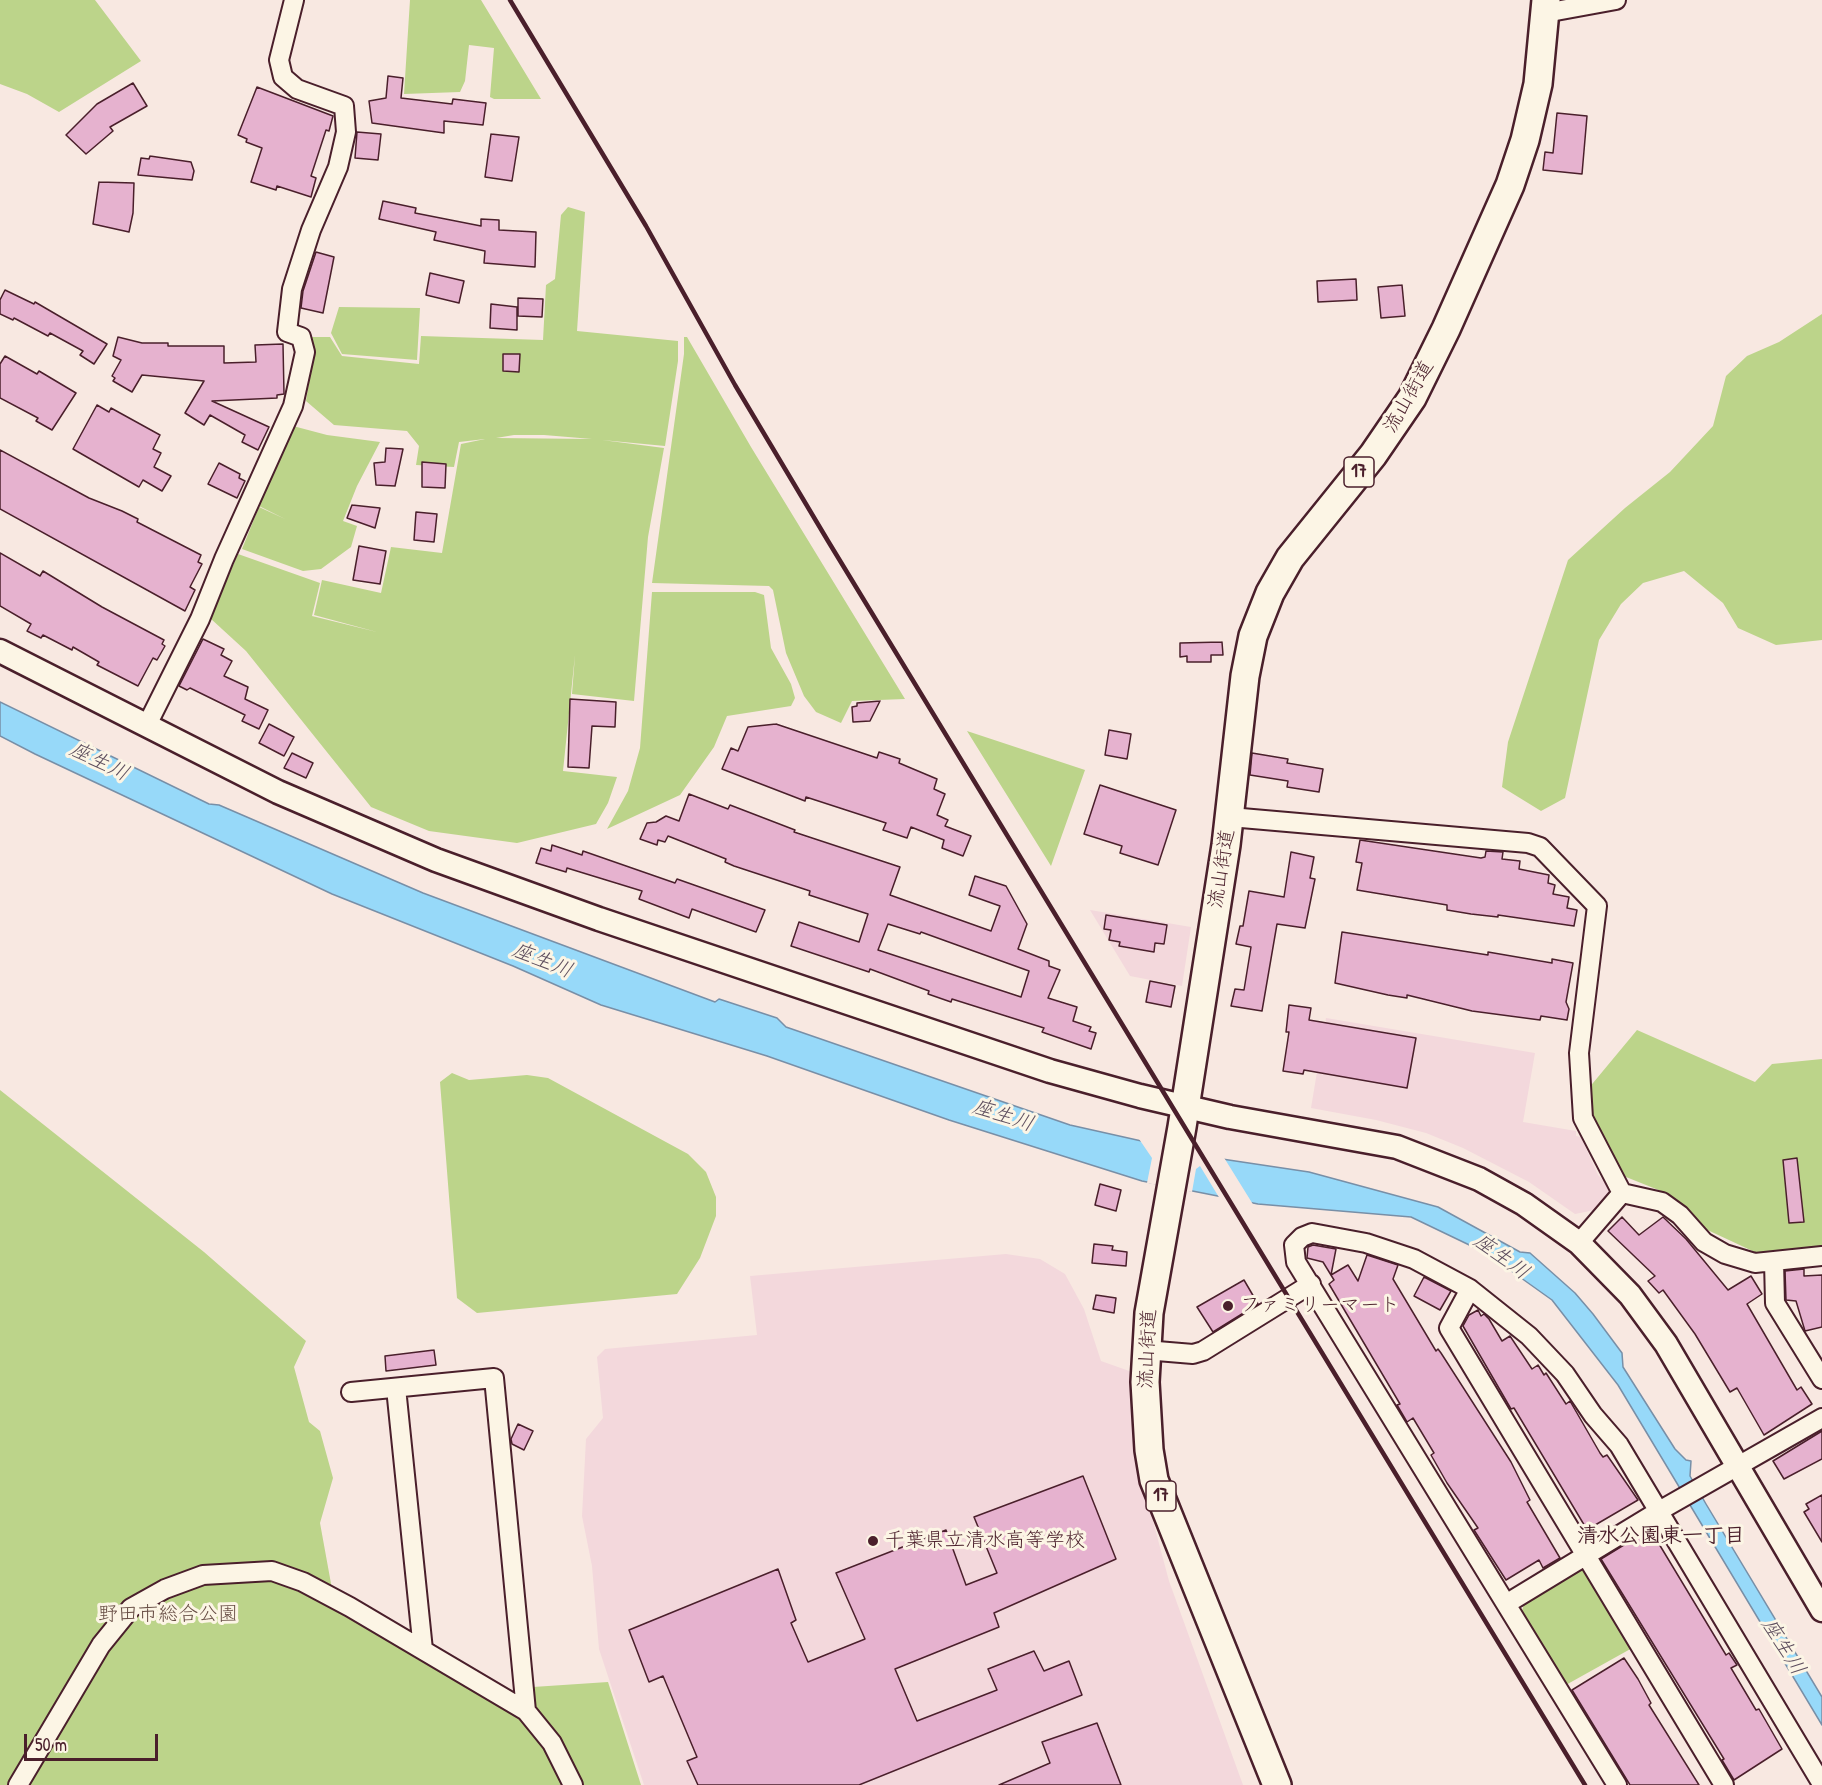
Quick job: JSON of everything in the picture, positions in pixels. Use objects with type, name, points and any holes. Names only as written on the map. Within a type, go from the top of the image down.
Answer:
[{"type":"main road","name":"流山街道","points":[[1277,1785],[1154,1480],[1148,1439],[1145,1350],[1149,1313],[1183,1117],[1230,817],[1245,676],[1253,636],[1270,593],[1290,558],[1373,455],[1412,399],[1446,329],[1510,185],[1525,140],[1538,84],[1546,7]]},
{"type":"street","points":[[147,725],[200,619],[224,559],[290,412],[305,352],[301,337],[287,332],[292,289],[311,230],[338,167],[346,132],[344,106],[297,89],[283,77],[279,60],[294,0]]},
{"type":"street","points":[[1546,7],[1616,0]]},
{"type":"street","points":[[0,651],[278,792],[436,860],[599,919],[1183,1117],[1397,1147],[1479,1179],[1524,1204],[1579,1243],[1630,1295],[1666,1344],[1727,1471],[1822,1610]]},
{"type":"street","points":[[1230,817],[1528,843],[1540,847],[1597,906],[1579,1053],[1583,1118],[1622,1193],[1662,1202],[1680,1215],[1704,1242],[1725,1254],[1755,1263],[1822,1256]]},
{"type":"street","points":[[1579,1243],[1622,1193]]},
{"type":"street","points":[[1617,1785],[1296,1262],[1294,1245],[1302,1237],[1312,1233],[1366,1243],[1414,1259],[1470,1289],[1529,1336],[1565,1374],[1593,1415],[1619,1445],[1664,1508],[1822,1784]]},
{"type":"street","points":[[1774,1261],[1775,1303],[1822,1379]]},
{"type":"street","points":[[1145,1350],[1193,1354],[1203,1351],[1311,1284]]},
{"type":"street","points":[[1470,1289],[1449,1328],[1724,1785]]},
{"type":"street","points":[[351,1392],[494,1378],[526,1711]]},
{"type":"street","points":[[396,1388],[423,1650]]},
{"type":"street","points":[[1506,1604],[1664,1508],[1822,1418]]},
{"type":"street","points":[[18,1785],[101,1645],[131,1608],[165,1589],[204,1575],[272,1571],[303,1582],[526,1711],[552,1743],[573,1785]]},
{"type":"shaded area","points":[[1090,910],[1191,927],[1182,986],[1130,976]]},
{"type":"shaded area","points":[[1326,1018],[1535,1053],[1523,1122],[1576,1131],[1576,1136],[1581,1137],[1598,1175],[1608,1185],[1608,1194],[1595,1210],[1575,1214],[1529,1182],[1463,1148],[1426,1133],[1376,1120],[1311,1108]]},
{"type":"shaded area","name":"千葉県立清水高等学校","points":[[1006,1254],[1040,1259],[1065,1274],[1084,1309],[1101,1361],[1132,1372],[1141,1476],[1169,1581],[1243,1785],[644,1785],[599,1649],[592,1566],[582,1516],[586,1439],[603,1418],[597,1357],[605,1349],[757,1335],[750,1276]]},
{"type":"green space","points":[[0,0],[95,0],[141,61],[59,112],[27,94],[0,84]]},
{"type":"green space","points":[[410,0],[481,0],[541,99],[494,99],[490,97],[494,48],[469,45],[465,81],[460,92],[404,94]]},
{"type":"green space","points":[[568,207],[585,212],[577,331],[678,341],[678,361],[665,446],[602,440],[664,448],[648,537],[634,701],[572,694],[575,655],[563,771],[617,777],[608,803],[596,824],[517,843],[429,831],[371,807],[246,651],[210,618],[238,554],[320,583],[312,616],[377,632],[314,615],[322,580],[381,593],[391,547],[442,553],[461,444],[485,439],[459,442],[454,467],[416,465],[419,446],[407,431],[334,425],[306,401],[314,350],[311,337],[330,337],[342,356],[419,364],[421,336],[543,340],[546,285],[555,279],[561,215]],"holes":[[[514,435],[592,439],[496,438]]]},
{"type":"green space","points":[[339,307],[420,308],[417,360],[342,354],[331,333]]},
{"type":"green space","points":[[1822,314],[1822,640],[1776,645],[1738,628],[1723,603],[1684,571],[1643,583],[1621,604],[1599,640],[1565,798],[1541,811],[1502,787],[1508,742],[1568,560],[1625,508],[1670,472],[1713,426],[1726,376],[1747,356],[1779,342]]},
{"type":"green space","points":[[684,337],[687,337],[751,447],[905,699],[852,701],[841,723],[816,712],[804,696],[786,653],[773,590],[769,586],[652,583],[684,354]]},
{"type":"green space","points":[[293,426],[327,435],[380,442],[357,486],[343,521],[357,526],[351,547],[321,569],[303,571],[242,549],[259,507],[285,519],[259,506]]},
{"type":"green space","points":[[652,592],[755,592],[764,595],[771,648],[791,684],[795,698],[791,706],[727,716],[714,747],[680,795],[607,829],[628,791],[640,748]]},
{"type":"green space","points":[[967,731],[1085,770],[1051,866]]},
{"type":"green space","points":[[1637,1030],[1755,1082],[1772,1064],[1822,1059],[1822,1247],[1759,1254],[1701,1227],[1666,1193],[1621,1175],[1594,1122],[1588,1089]]},
{"type":"green space","points":[[452,1073],[469,1080],[527,1075],[548,1078],[688,1154],[706,1172],[716,1197],[716,1216],[700,1258],[677,1294],[477,1313],[457,1298],[440,1082]]},
{"type":"green space","name":"野田市総合公園","points":[[0,1090],[204,1252],[306,1341],[294,1367],[309,1422],[320,1431],[333,1478],[320,1523],[336,1611],[513,1713],[538,1737],[566,1785],[0,1785]]},
{"type":"green space","points":[[1580,1568],[1588,1570],[1634,1647],[1564,1686],[1521,1614],[1525,1601]]},
{"type":"green space","points":[[608,1682],[641,1785],[583,1785],[567,1751],[535,1713],[533,1687]]},
{"type":"water","name":"座生川","points":[[0,702],[209,804],[219,805],[423,893],[715,1002],[719,999],[777,1018],[786,1027],[1070,1125],[1222,1159],[1309,1172],[1438,1207],[1520,1252],[1530,1253],[1575,1293],[1593,1314],[1622,1353],[1623,1367],[1675,1449],[1686,1460],[1691,1461],[1690,1476],[1822,1697],[1822,1725],[1618,1385],[1552,1300],[1486,1253],[1411,1217],[1258,1204],[1142,1181],[949,1120],[767,1056],[601,1005],[513,966],[332,894],[35,754],[0,736]]},
{"type":"pier","points":[[1137,1136],[1223,1156],[1254,1206],[1220,1199],[1200,1166],[1196,1169],[1192,1192],[1147,1183],[1152,1158]]},
{"type":"building","points":[[388,76],[403,78],[401,98],[452,104],[453,99],[486,103],[483,125],[444,121],[444,133],[372,123],[369,101],[386,98]]},
{"type":"building","points":[[133,83],[147,106],[110,127],[113,131],[86,154],[66,135],[97,104]]},
{"type":"building","points":[[257,87],[333,116],[311,176],[316,178],[311,197],[277,186],[276,190],[251,182],[262,148],[246,142],[247,139],[238,135]]},
{"type":"building","points":[[1557,113],[1587,116],[1582,174],[1543,170],[1545,152],[1553,153]]},
{"type":"building","points":[[357,132],[381,134],[378,160],[355,158]]},
{"type":"building","points":[[491,134],[519,137],[512,181],[485,177]]},
{"type":"building","points":[[150,156],[191,162],[194,171],[192,180],[138,175],[141,158],[149,159]]},
{"type":"building","points":[[99,182],[134,183],[133,213],[129,232],[93,224]]},
{"type":"building","points":[[383,201],[416,208],[415,213],[481,226],[481,219],[499,220],[499,230],[536,232],[535,267],[484,263],[485,251],[434,240],[436,232],[379,219]]},
{"type":"building","points":[[316,252],[334,257],[323,313],[301,308],[303,291]]},
{"type":"building","points":[[430,273],[464,281],[459,303],[426,295]]},
{"type":"building","points":[[1356,279],[1357,300],[1318,302],[1317,281]]},
{"type":"building","points":[[1402,285],[1405,316],[1381,318],[1378,287]]},
{"type":"building","points":[[5,290],[34,304],[35,302],[107,344],[94,364],[80,355],[83,351],[50,333],[48,336],[14,318],[13,320],[0,314],[0,300]]},
{"type":"building","points":[[518,298],[543,299],[542,317],[518,316]]},
{"type":"building","points":[[491,304],[517,307],[517,330],[490,328]]},
{"type":"building","points":[[118,337],[142,343],[168,343],[168,346],[224,346],[224,363],[256,362],[255,345],[283,344],[284,394],[277,395],[277,398],[212,401],[269,427],[258,450],[242,442],[245,435],[210,415],[204,425],[185,413],[204,381],[142,375],[132,392],[113,381],[115,378],[112,376],[121,360],[113,356]]},
{"type":"building","points":[[503,354],[520,354],[519,372],[503,371]]},
{"type":"building","points":[[5,356],[37,374],[39,371],[76,393],[52,430],[36,421],[38,418],[0,398],[0,364]]},
{"type":"building","points":[[97,405],[109,412],[111,408],[160,435],[153,449],[161,453],[154,467],[171,476],[162,491],[143,480],[139,487],[73,449]]},
{"type":"building","points":[[386,448],[403,449],[395,486],[376,485],[374,463],[385,462]]},
{"type":"building","points":[[0,450],[89,498],[138,519],[137,522],[201,555],[198,562],[202,564],[190,587],[195,590],[185,611],[0,509]]},
{"type":"building","points":[[422,462],[446,464],[445,488],[422,487]]},
{"type":"building","points":[[219,463],[240,474],[239,478],[245,481],[237,498],[208,484]]},
{"type":"building","points":[[352,505],[380,508],[375,528],[347,518]]},
{"type":"building","points":[[416,512],[437,514],[434,542],[414,540]]},
{"type":"building","points":[[359,546],[386,551],[380,584],[353,580]]},
{"type":"building","points":[[0,553],[40,576],[43,571],[102,607],[164,640],[162,644],[165,646],[157,660],[153,658],[138,686],[97,665],[99,662],[73,647],[72,650],[43,635],[41,638],[27,631],[31,624],[0,606]]},
{"type":"building","points":[[203,639],[224,649],[221,655],[232,661],[224,676],[248,687],[245,699],[268,710],[259,729],[242,721],[245,715],[190,688],[187,690],[179,686]]},
{"type":"building","points":[[1222,642],[1223,655],[1211,655],[1211,662],[1187,662],[1187,656],[1180,657],[1180,643]]},
{"type":"building","points":[[570,699],[616,702],[615,727],[592,726],[589,768],[568,767]]},
{"type":"building","points":[[880,701],[870,721],[853,722],[852,707],[857,706],[857,703]]},
{"type":"building","points":[[269,724],[294,737],[284,756],[259,743]]},
{"type":"building","points":[[776,724],[877,758],[879,752],[900,759],[899,763],[937,779],[934,789],[945,794],[937,815],[948,820],[945,826],[971,836],[963,856],[942,848],[944,840],[911,827],[907,838],[883,830],[886,823],[806,797],[805,801],[722,769],[731,748],[738,751],[748,727]]},
{"type":"building","points":[[1109,730],[1131,734],[1127,759],[1105,755]]},
{"type":"building","points":[[292,753],[313,763],[306,778],[284,768]]},
{"type":"building","points":[[1252,753],[1288,759],[1287,763],[1323,769],[1319,792],[1287,787],[1288,781],[1250,775]]},
{"type":"building","points":[[1100,785],[1176,810],[1158,865],[1120,853],[1122,846],[1084,834]]},
{"type":"building","points":[[689,794],[728,809],[730,805],[795,830],[794,832],[900,867],[890,895],[991,931],[1000,906],[969,895],[975,876],[1006,886],[1027,924],[1018,949],[1049,961],[1049,966],[1060,970],[1048,998],[1077,1007],[1073,1021],[1091,1027],[1089,1031],[1096,1033],[1091,1049],[1042,1032],[1044,1028],[952,999],[951,1002],[928,994],[929,991],[870,969],[869,972],[791,946],[799,922],[859,942],[868,914],[809,895],[810,891],[734,866],[725,862],[726,859],[668,836],[665,842],[658,840],[657,845],[640,839],[647,823],[656,822],[666,816],[679,821]],"holes":[[[888,924],[920,934],[921,932],[1029,971],[1021,997],[878,950]]]},
{"type":"building","points":[[1360,840],[1481,858],[1485,857],[1486,851],[1503,852],[1502,859],[1520,861],[1519,869],[1549,875],[1548,883],[1555,885],[1553,894],[1569,897],[1567,908],[1577,910],[1574,926],[1498,915],[1498,917],[1471,914],[1447,910],[1447,905],[1357,890],[1362,863],[1356,862]]},
{"type":"building","points":[[552,845],[582,855],[583,851],[675,883],[677,879],[765,910],[756,932],[692,909],[689,918],[639,899],[642,891],[567,868],[566,872],[536,863],[541,848],[551,851]]},
{"type":"building","points":[[1291,852],[1314,857],[1310,878],[1315,879],[1305,928],[1277,924],[1262,1011],[1231,1006],[1235,989],[1244,990],[1251,947],[1236,944],[1240,926],[1243,926],[1249,891],[1284,897]]},
{"type":"building","points":[[1106,915],[1167,925],[1164,944],[1155,943],[1154,952],[1119,946],[1120,942],[1109,940],[1111,930],[1104,929]]},
{"type":"building","points":[[1342,932],[1488,955],[1488,952],[1552,963],[1552,959],[1573,963],[1566,1002],[1569,1009],[1567,1020],[1541,1016],[1540,1020],[1472,1011],[1407,995],[1407,998],[1388,995],[1335,983]]},
{"type":"building","points":[[1150,981],[1175,986],[1171,1007],[1146,1002]]},
{"type":"building","points":[[1289,1005],[1311,1008],[1309,1020],[1416,1038],[1407,1088],[1304,1070],[1303,1074],[1283,1071],[1289,1032],[1286,1032]]},
{"type":"building","points":[[1797,1158],[1804,1222],[1789,1223],[1783,1160]]},
{"type":"building","points":[[1100,1184],[1121,1190],[1116,1211],[1095,1205]]},
{"type":"building","points":[[1622,1217],[1639,1235],[1663,1217],[1686,1239],[1728,1290],[1751,1276],[1762,1294],[1747,1304],[1797,1390],[1801,1387],[1812,1404],[1764,1435],[1737,1388],[1730,1392],[1695,1334],[1663,1290],[1659,1293],[1648,1281],[1655,1276],[1608,1231]]},
{"type":"building","points":[[1094,1244],[1113,1246],[1112,1250],[1127,1252],[1126,1266],[1092,1263]]},
{"type":"building","points":[[1313,1245],[1336,1249],[1331,1275],[1348,1265],[1358,1281],[1367,1255],[1398,1265],[1393,1279],[1436,1351],[1438,1349],[1441,1353],[1511,1462],[1530,1500],[1527,1502],[1560,1558],[1543,1568],[1539,1560],[1506,1580],[1474,1530],[1478,1528],[1447,1483],[1431,1455],[1434,1453],[1413,1418],[1407,1422],[1397,1405],[1400,1404],[1329,1284],[1334,1280],[1323,1262],[1307,1258],[1308,1247]]},
{"type":"building","points":[[1804,1269],[1804,1276],[1822,1275],[1822,1327],[1805,1331],[1796,1301],[1786,1300],[1785,1271]]},
{"type":"building","points":[[1424,1277],[1451,1291],[1440,1310],[1414,1296]]},
{"type":"building","name":"ファミリーマート","points":[[1244,1280],[1258,1304],[1213,1332],[1197,1307]]},
{"type":"building","points":[[1096,1295],[1116,1298],[1114,1313],[1093,1309]]},
{"type":"building","points":[[1478,1310],[1481,1316],[1484,1314],[1489,1319],[1502,1341],[1510,1336],[1532,1369],[1538,1365],[1544,1375],[1546,1373],[1566,1404],[1570,1401],[1600,1453],[1603,1457],[1607,1455],[1638,1500],[1590,1528],[1586,1528],[1514,1408],[1511,1409],[1463,1326],[1469,1315]]},
{"type":"building","points":[[434,1350],[436,1365],[386,1371],[385,1356]]},
{"type":"building","points":[[518,1424],[533,1431],[524,1450],[512,1444],[511,1439]]},
{"type":"building","points":[[1822,1431],[1822,1459],[1784,1479],[1773,1461]]},
{"type":"building","points":[[1083,1476],[1116,1559],[994,1613],[999,1627],[895,1669],[917,1721],[997,1690],[988,1669],[1034,1651],[1044,1671],[1069,1661],[1082,1695],[859,1785],[698,1785],[687,1761],[697,1757],[663,1676],[649,1682],[629,1630],[778,1569],[796,1620],[791,1623],[808,1662],[865,1639],[836,1573],[946,1530],[966,1585],[997,1573],[974,1517]]},
{"type":"building","points":[[1822,1495],[1822,1542],[1804,1512],[1809,1509],[1806,1504]]},
{"type":"building","points":[[1650,1529],[1726,1655],[1729,1653],[1737,1665],[1731,1668],[1756,1710],[1759,1709],[1782,1749],[1734,1780],[1722,1760],[1724,1759],[1601,1559]]},
{"type":"building","points":[[1624,1658],[1651,1703],[1649,1705],[1699,1785],[1630,1785],[1572,1690]]},
{"type":"building","points":[[1097,1723],[1121,1785],[999,1785],[1050,1763],[1042,1742]]},
{"type":"railway","points":[[510,0],[646,226],[735,385],[828,541],[1585,1785]]},
{"type":"place","name":"ファミリーマート","points":[[1228,1306]]},
{"type":"place","name":"千葉県立清水高等学校","points":[[873,1541]]},
{"type":"district","name":"清水公園東一丁目","points":[[1661,1536]]}]
